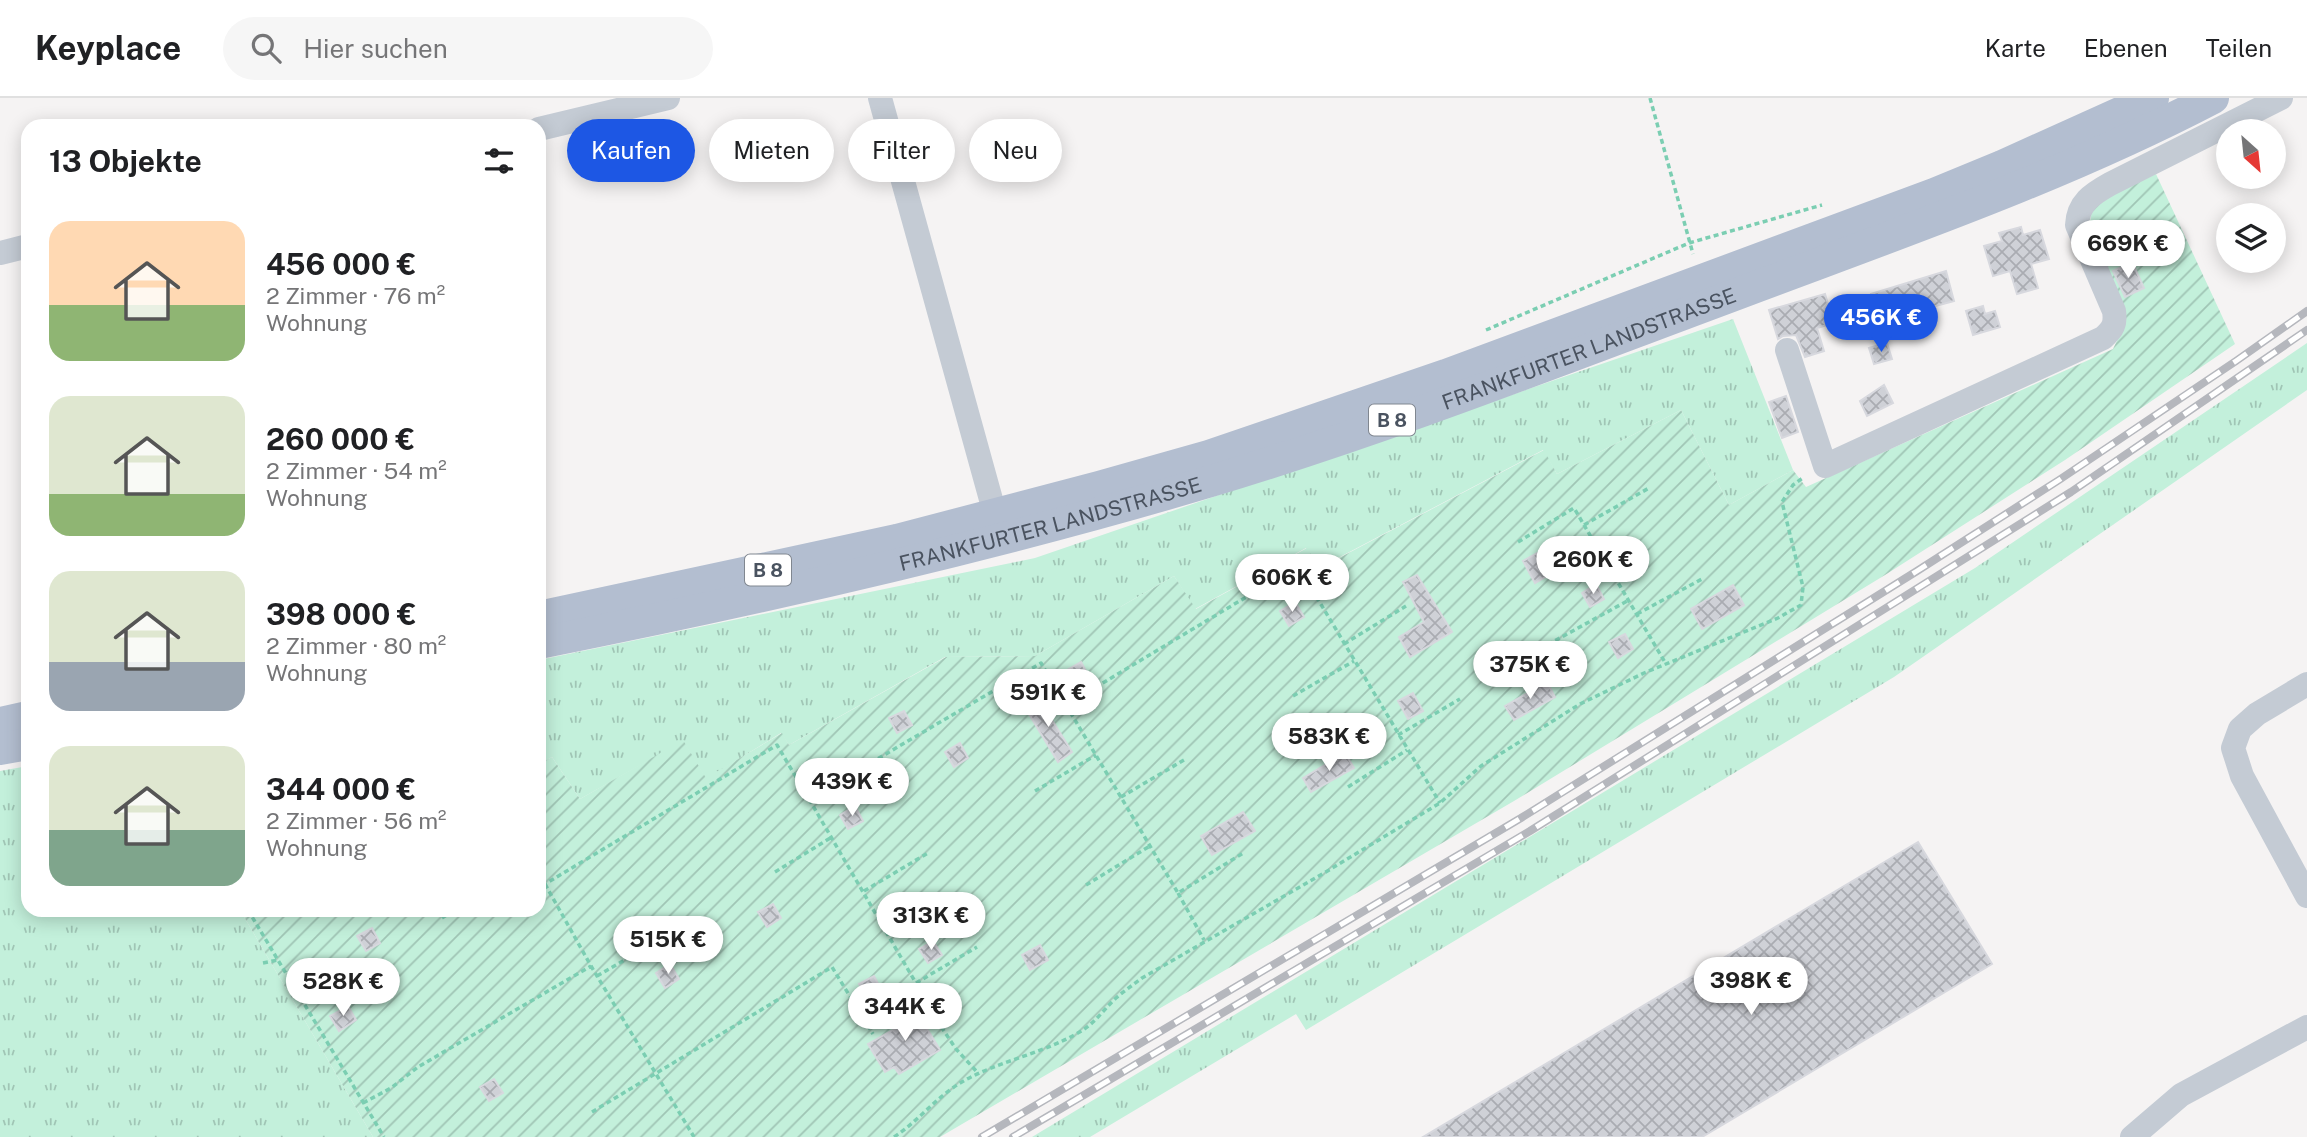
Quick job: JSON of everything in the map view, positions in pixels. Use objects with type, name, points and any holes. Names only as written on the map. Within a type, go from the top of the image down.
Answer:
[{"type":"main road","name":"FRANKFURTER LANDSTRASSE","points":[[546,616],[805,562],[1209,456],[1336,414],[1934,194],[2003,166],[2152,98]]},
{"type":"main road","name":"FRANKFURTER LANDSTRASSE","points":[[546,641],[906,564],[1112,510],[1313,448],[1582,352],[1956,212],[2084,158],[2213,98]]},
{"type":"main road","points":[[0,723],[21,718]]},
{"type":"main road","points":[[0,749],[21,745]]},
{"type":"street","points":[[546,126],[668,98]]},
{"type":"street","points":[[880,98],[995,514]]},
{"type":"street","points":[[1787,350],[1825,467],[2103,338],[2113,329],[2114,311],[2077,225],[2077,214],[2081,205],[2110,184],[2281,98]]},
{"type":"street","points":[[0,253],[21,248]]},
{"type":"street","points":[[2307,684],[2257,713],[2240,729],[2233,748],[2242,776],[2307,896]]},
{"type":"street","points":[[2132,1137],[2181,1095],[2307,1027]]},
{"type":"path","points":[[1650,98],[1701,280]]},
{"type":"path","points":[[1474,335],[1689,243],[1832,202]]},
{"type":"path","points":[[894,1137],[920,1119],[956,1085],[978,1073],[1077,1034],[1097,1021],[1116,998],[1142,978],[1440,803],[1481,766],[1580,704],[1666,664],[1778,618],[1801,605],[1803,587],[1782,502],[1793,485],[1825,467]]},
{"type":"path","points":[[1584,525],[1649,488]]},
{"type":"path","points":[[1518,542],[1574,508],[1666,664]]},
{"type":"path","points":[[1066,705],[1298,566],[1440,803]]},
{"type":"path","points":[[1637,614],[1702,579]]},
{"type":"path","points":[[1518,661],[1629,600]]},
{"type":"path","points":[[1344,644],[1406,606]]},
{"type":"path","points":[[1293,696],[1354,661]]},
{"type":"path","points":[[809,799],[1041,663],[1151,846],[1204,941]]},
{"type":"path","points":[[1398,735],[1460,699]]},
{"type":"path","points":[[546,883],[777,745],[916,984],[956,1049],[978,1073]]},
{"type":"path","points":[[1348,787],[1407,750]]},
{"type":"path","points":[[1035,791],[1096,755]]},
{"type":"path","points":[[1121,797],[1184,760]]},
{"type":"path","points":[[775,872],[832,837]]},
{"type":"path","points":[[1086,885],[1151,846]]},
{"type":"path","points":[[1178,893],[1245,852]]},
{"type":"path","points":[[864,892],[928,853]]},
{"type":"path","points":[[546,886],[591,967],[694,1137]]},
{"type":"path","points":[[252,917],[384,1137]]},
{"type":"path","points":[[597,976],[664,937]]},
{"type":"path","points":[[916,984],[977,947]]},
{"type":"path","points":[[263,963],[278,960]]},
{"type":"path","points":[[302,1000],[362,963]]},
{"type":"path","points":[[363,1102],[391,1088],[418,1067],[591,967]]},
{"type":"path","points":[[592,1112],[832,967],[873,1034]]},
{"type":"green space","points":[[2156,174],[2235,344],[2065,460],[1885,575],[1514,801],[940,1137],[373,1137],[244,917],[546,917],[546,760],[552,757],[580,799],[683,740],[706,778],[782,733],[789,745],[946,657],[1035,656],[1174,576],[1196,609],[1307,548],[1320,568],[1544,450],[1557,474],[1681,410],[1729,505],[1793,470],[1806,487],[2113,349],[2126,322],[2088,234],[2093,204]]},
{"type":"green space","points":[[1733,319],[1793,470],[1729,505],[1681,410],[1557,474],[1543,450],[1319,568],[1306,548],[1195,609],[1174,576],[1035,656],[945,657],[789,745],[781,733],[706,779],[683,741],[580,799],[552,757],[546,760],[546,659],[1035,558]]},
{"type":"green space","points":[[2307,343],[2307,390],[1894,677],[1306,1030],[1296,1014],[1090,1137],[1032,1137],[1975,568]]},
{"type":"green space","points":[[21,767],[21,917],[244,917],[373,1137],[0,1137],[0,771]]},
{"type":"building","points":[[2021,227],[2023,235],[2040,230],[2049,259],[2031,264],[2038,288],[2017,294],[2010,271],[1993,276],[1984,246],[2002,241],[1999,233]]},
{"type":"building","points":[[2132,262],[2144,288],[2125,297],[2113,271]]},
{"type":"building","points":[[1946,271],[1954,301],[1902,315],[1905,326],[1882,332],[1871,294]]},
{"type":"building","points":[[1825,294],[1834,323],[1817,328],[1824,351],[1805,357],[1796,335],[1778,339],[1769,310]]},
{"type":"building","points":[[1983,306],[1985,314],[1995,311],[2000,327],[1973,335],[1966,311]]},
{"type":"building","points":[[1887,343],[1892,359],[1874,364],[1869,348]]},
{"type":"building","points":[[1884,385],[1893,403],[1867,416],[1860,401]]},
{"type":"building","points":[[1786,396],[1798,432],[1782,438],[1769,402]]},
{"type":"building","points":[[1539,552],[1552,573],[1535,583],[1523,561]]},
{"type":"building","points":[[1417,575],[1452,632],[1410,657],[1399,637],[1424,622],[1403,582]]},
{"type":"building","points":[[1596,584],[1604,599],[1590,607],[1582,593]]},
{"type":"building","points":[[1733,585],[1744,605],[1702,629],[1691,609]]},
{"type":"building","points":[[1295,602],[1304,617],[1289,626],[1280,611]]},
{"type":"building","points":[[1625,634],[1633,649],[1618,658],[1609,642]]},
{"type":"building","points":[[1081,662],[1089,677],[1074,686],[1065,671]]},
{"type":"building","points":[[1547,682],[1555,697],[1514,720],[1505,706]]},
{"type":"building","points":[[1413,693],[1423,711],[1408,719],[1398,701]]},
{"type":"building","points":[[1037,696],[1072,752],[1058,762],[1023,704]]},
{"type":"building","points":[[904,711],[912,725],[897,733],[889,718]]},
{"type":"building","points":[[960,743],[968,758],[954,767],[945,752]]},
{"type":"building","points":[[1345,753],[1354,768],[1311,792],[1303,778]]},
{"type":"building","points":[[855,806],[863,821],[848,829],[840,815]]},
{"type":"building","points":[[1243,812],[1255,831],[1212,855],[1201,836]]},
{"type":"building","points":[[1918,842],[1992,964],[1702,1137],[1423,1137]]},
{"type":"building","points":[[773,904],[781,918],[767,927],[758,912]]},
{"type":"building","points":[[372,928],[380,943],[366,951],[357,936]]},
{"type":"building","points":[[933,941],[942,955],[928,963],[919,949]]},
{"type":"building","points":[[1040,945],[1048,960],[1030,970],[1022,955]]},
{"type":"building","points":[[670,964],[679,979],[665,988],[656,973]]},
{"type":"building","points":[[874,976],[883,993],[869,1001],[859,984]]},
{"type":"building","points":[[348,1006],[356,1020],[339,1031],[330,1016]]},
{"type":"building","points":[[914,1007],[940,1050],[899,1074],[894,1067],[885,1072],[868,1044],[896,1028],[892,1020]]},
{"type":"building","points":[[494,1079],[503,1093],[489,1101],[480,1087]]},
{"type":"railway","points":[[982,1137],[1521,818],[2059,480],[2307,311]]},
{"type":"railway","points":[[1013,1137],[1530,831],[2071,492],[2307,330]]}]
